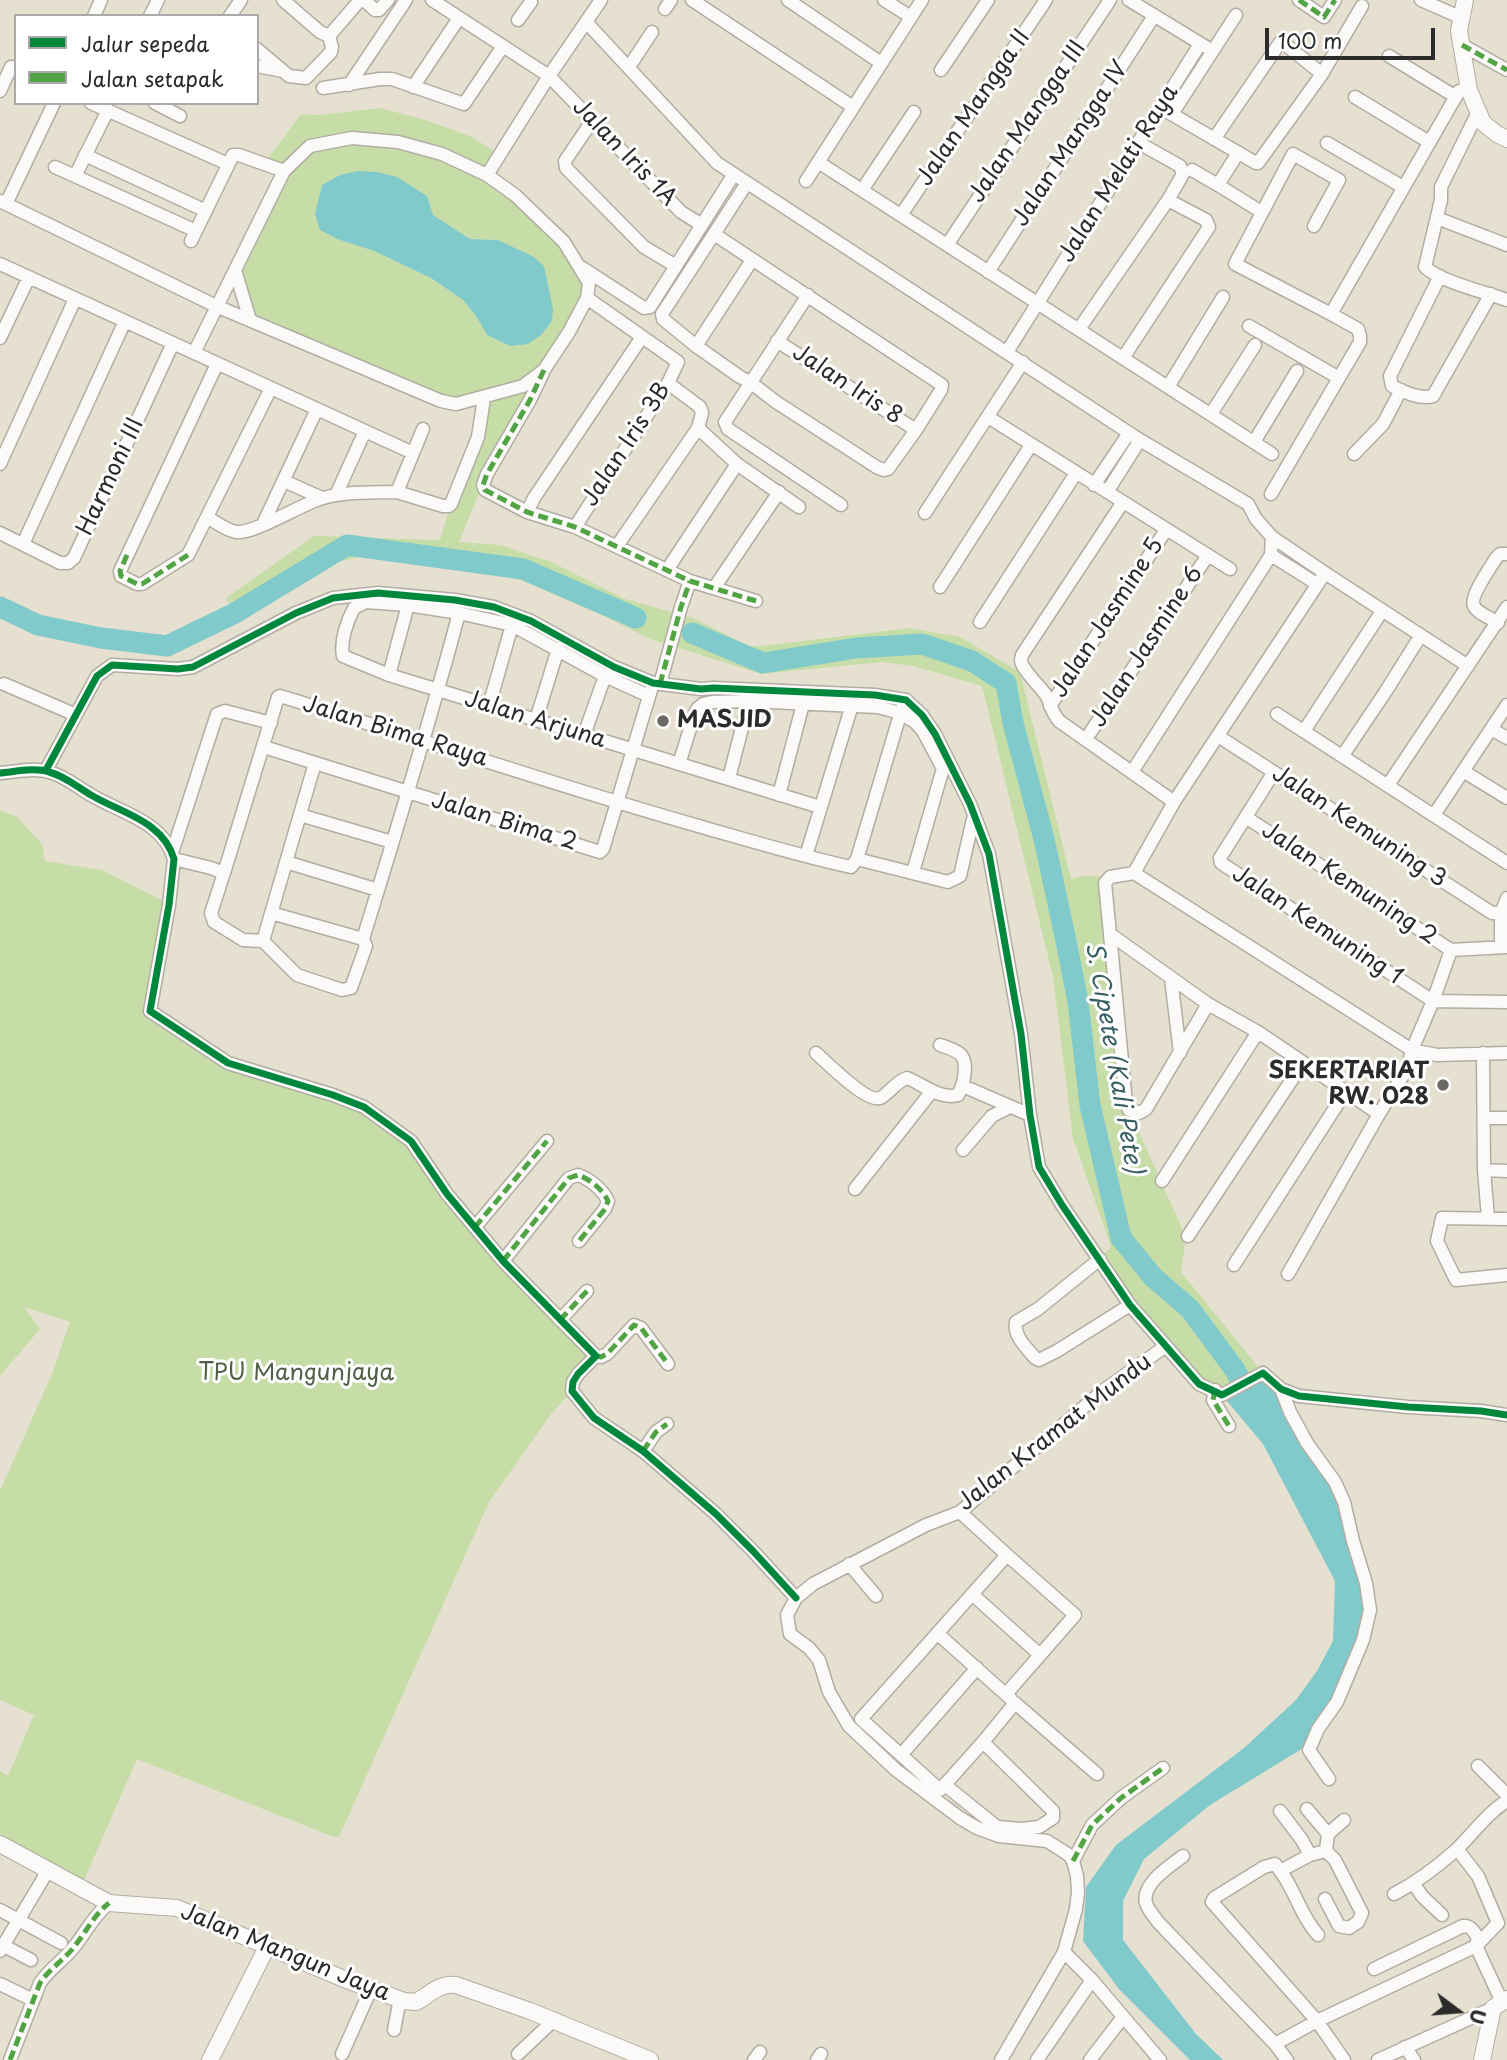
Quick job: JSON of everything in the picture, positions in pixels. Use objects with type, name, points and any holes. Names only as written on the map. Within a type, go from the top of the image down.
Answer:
[{"type":"street","points":[[158,0],[170,0]]},
{"type":"street","points":[[283,0],[320,32],[329,36]]},
{"type":"street","points":[[329,36],[362,0],[376,10],[388,0]]},
{"type":"street","points":[[349,85],[405,0]]},
{"type":"street","name":"Jalan Iris 1A","points":[[432,0],[549,76],[681,212],[702,225]]},
{"type":"street","points":[[488,175],[549,76],[601,0]]},
{"type":"street","points":[[692,0],[853,107]]},
{"type":"street","points":[[788,0],[881,63]]},
{"type":"street","points":[[884,0],[911,17]]},
{"type":"street","points":[[806,181],[922,0]]},
{"type":"street","points":[[941,70],[988,0]]},
{"type":"street","name":"Jalan Mangga II","points":[[901,215],[1046,0]]},
{"type":"street","name":"Jalan Mangga III","points":[[947,245],[1110,0]]},
{"type":"street","points":[[1129,0],[1212,51]]},
{"type":"street","points":[[1299,0],[1324,16],[1335,0]]},
{"type":"street","points":[[1421,0],[1462,18]]},
{"type":"street","points":[[1331,313],[1429,142],[1462,94],[1465,78],[1459,31],[1465,0]]},
{"type":"street","points":[[518,20],[531,1]]},
{"type":"street","points":[[1236,15],[1166,111],[1258,163],[1322,74],[1362,6]]},
{"type":"street","name":"Jalan Mangga IV","points":[[988,272],[1154,16]]},
{"type":"street","points":[[413,87],[459,18]]},
{"type":"street","points":[[587,23],[717,163],[1135,437],[1248,505],[1272,537],[1321,579]]},
{"type":"street","points":[[629,67],[652,32]]},
{"type":"street","points":[[259,50],[289,76],[306,78],[331,52],[329,36]]},
{"type":"street","points":[[1214,139],[1281,41],[1322,74]]},
{"type":"street","name":"Jalan Melati Raya","points":[[1007,352],[1139,143],[1166,111],[1200,44]]},
{"type":"street","points":[[1462,45],[1506,68]]},
{"type":"street","points":[[323,88],[392,79],[464,104],[503,47]]},
{"type":"street","points":[[1390,56],[1462,94],[1478,112],[1483,123],[1507,139]]},
{"type":"street","points":[[259,66],[283,71]]},
{"type":"street","points":[[2,82],[11,67],[14,67]]},
{"type":"street","points":[[1355,97],[1429,142]]},
{"type":"street","points":[[53,105],[3,202],[218,306],[441,401],[456,404],[484,398],[523,386],[544,370]]},
{"type":"street","points":[[96,105],[228,164]]},
{"type":"street","points":[[159,105],[180,116]]},
{"type":"street","points":[[75,176],[108,110]]},
{"type":"street","points":[[862,190],[914,112]]},
{"type":"street","points":[[1478,112],[1441,187],[1441,200],[1425,267],[1440,276],[1507,300]]},
{"type":"street","points":[[592,121],[565,161],[566,168],[644,247],[676,265]]},
{"type":"street","points":[[196,354],[284,171],[310,146],[352,138],[398,142],[442,154],[488,175],[531,209],[564,242],[589,283],[587,298],[569,332],[544,370],[530,400],[487,474],[483,485],[485,490],[527,512],[575,527],[690,581],[756,601]]},
{"type":"street","points":[[1079,330],[1182,178],[1183,169],[1139,143]]},
{"type":"street","points":[[1328,143],[1403,187]]},
{"type":"street","points":[[1217,185],[1238,153]]},
{"type":"street","points":[[1271,494],[1360,342],[1360,333],[1355,326],[1235,264],[1293,154],[1339,180],[1314,226]]},
{"type":"street","points":[[85,155],[206,211]]},
{"type":"street","points":[[55,167],[194,236],[233,155],[284,171]]},
{"type":"street","points":[[818,162],[1272,454]]},
{"type":"street","points":[[1192,170],[1255,208]]},
{"type":"street","points":[[581,267],[644,308],[650,307],[734,174]]},
{"type":"street","points":[[714,234],[942,385],[916,430],[888,469],[884,470],[776,402],[696,346],[663,319],[662,314],[747,183]]},
{"type":"street","points":[[1123,358],[1209,227],[1206,220],[1168,200]]},
{"type":"street","points":[[1437,218],[1507,244]]},
{"type":"street","points":[[696,346],[752,260]]},
{"type":"street","points":[[0,264],[413,453]]},
{"type":"street","points":[[235,270],[250,320]]},
{"type":"street","points":[[1440,276],[1390,376],[1392,386],[1401,390],[1427,398],[1433,396],[1491,294]]},
{"type":"street","points":[[0,338],[29,277]]},
{"type":"street","points":[[808,295],[725,422],[728,429],[841,505]]},
{"type":"street","points":[[1168,387],[1223,297]]},
{"type":"street","points":[[527,512],[642,337],[587,298]]},
{"type":"street","points":[[0,464],[75,299]]},
{"type":"street","points":[[23,544],[125,321]]},
{"type":"street","points":[[1249,326],[1339,378]]},
{"type":"street","name":"Jalan Iris 3B","points":[[575,527],[668,383],[678,362],[642,337]]},
{"type":"street","name":"Jalan Iris 8","points":[[777,341],[916,430]]},
{"type":"street","name":"Harmoni III","points":[[0,533],[60,563],[74,558],[173,343]]},
{"type":"street","points":[[1211,414],[1255,345]]},
{"type":"street","points":[[925,513],[1023,362]]},
{"type":"street","points":[[217,364],[120,571],[121,576],[129,581],[142,584],[188,555],[271,388]]},
{"type":"street","points":[[1254,442],[1297,372]]},
{"type":"street","points":[[617,547],[698,428],[702,413],[700,407],[668,383]]},
{"type":"street","points":[[1354,454],[1382,424],[1401,390]]},
{"type":"street","points":[[208,518],[237,532],[336,495],[397,492],[449,506],[478,437],[484,398]]},
{"type":"street","points":[[263,524],[317,409]]},
{"type":"street","points":[[988,417],[1230,569]]},
{"type":"street","points":[[698,428],[737,464],[799,507]]},
{"type":"street","points":[[397,492],[423,429]]},
{"type":"street","points":[[336,495],[365,431]]},
{"type":"street","points":[[1094,485],[1135,437]]},
{"type":"street","points":[[1107,492],[1135,437]]},
{"type":"street","points":[[940,587],[1031,445]]},
{"type":"street","points":[[667,570],[737,464]]},
{"type":"street","points":[[980,622],[1076,473]]},
{"type":"street","points":[[284,481],[322,498]]},
{"type":"street","points":[[714,588],[779,492]]},
{"type":"street","points":[[1123,502],[1022,654],[1023,665],[1044,691],[1052,712],[1059,721],[1174,802]]},
{"type":"street","name":"Jalan Jasmine 5","points":[[1050,706],[1166,530]]},
{"type":"street","points":[[1132,772],[1271,555],[1272,537]]},
{"type":"street","points":[[1498,623],[1479,612],[1474,606],[1473,598],[1496,558],[1500,554],[1507,554]]},
{"type":"street","name":"Jalan Jasmine 6","points":[[1086,739],[1208,555]]},
{"type":"street","points":[[1271,555],[1382,611],[1468,666]]},
{"type":"street","points":[[1134,873],[1174,802],[1321,579]]},
{"type":"street","points":[[615,803],[649,696],[669,653],[690,581]]},
{"type":"street","points":[[46,771],[97,676],[112,665],[178,669],[193,667],[285,619],[333,598],[377,593],[456,600],[494,607],[531,621],[614,667],[657,683],[701,689],[875,695],[922,715],[935,734],[945,764],[989,854],[1021,1034],[1039,1167],[1130,1305],[1199,1384],[1218,1393]]},
{"type":"street","name":"Jalan Arjuna","points":[[408,606],[366,602],[360,604],[352,611],[344,635],[341,653],[343,656],[388,675],[820,807]]},
{"type":"street","points":[[388,675],[408,606],[459,613],[512,625],[605,676],[649,696]]},
{"type":"street","points":[[1388,785],[1507,607]]},
{"type":"street","points":[[1304,731],[1382,611]]},
{"type":"street","points":[[315,763],[263,941],[298,975],[347,990],[351,988],[366,946],[363,939],[439,690],[459,613]]},
{"type":"street","points":[[489,706],[512,625]]},
{"type":"street","points":[[1343,755],[1421,635]]},
{"type":"street","points":[[536,720],[558,649]]},
{"type":"street","points":[[584,735],[605,676]]},
{"type":"street","points":[[4,684],[76,715]]},
{"type":"street","name":"Jalan Bima Raya","points":[[263,941],[243,940],[214,922],[211,913],[280,696],[615,803],[851,867],[857,859]]},
{"type":"street","points":[[680,764],[694,716],[702,704],[749,701],[903,707]]},
{"type":"street","points":[[729,778],[749,701]]},
{"type":"street","points":[[779,795],[803,704]]},
{"type":"street","points":[[806,856],[852,705]]},
{"type":"street","points":[[1434,815],[1507,705]]},
{"type":"street","points":[[903,707],[857,859],[948,882],[960,876],[974,819]]},
{"type":"street","points":[[271,723],[225,711],[217,714],[173,856],[170,901],[150,1011],[228,1063],[364,1107],[411,1141],[447,1194],[503,1261],[596,1356],[607,1354],[634,1325],[641,1328],[668,1364]]},
{"type":"street","points":[[1277,714],[1507,863]]},
{"type":"street","points":[[1491,729],[1507,738]]},
{"type":"street","name":"Jalan Kemuning 3","points":[[1218,736],[1492,914],[1501,914]]},
{"type":"street","name":"Jalan Bima 2","points":[[264,747],[600,852],[615,803]]},
{"type":"street","points":[[913,872],[945,764]]},
{"type":"street","points":[[0,773],[46,771],[68,780],[89,794],[144,821],[157,831],[173,856],[223,873]]},
{"type":"street","points":[[1463,771],[1507,798]]},
{"type":"street","name":"Jalan Kemuning 1","points":[[1274,772],[1220,858],[1221,863],[1433,1001]]},
{"type":"street","points":[[300,815],[392,842]]},
{"type":"street","name":"Jalan Kemuning 2","points":[[1247,818],[1451,950]]},
{"type":"street","points":[[286,862],[378,890]]},
{"type":"street","points":[[1208,1004],[1146,1109],[1139,1113],[1129,1110],[1105,883],[1110,877],[1134,873],[1412,1050],[1437,1055],[1507,1053]]},
{"type":"street","points":[[1289,1274],[1408,1067],[1412,1050],[1451,950],[1504,947],[1501,914],[1507,898]]},
{"type":"street","points":[[271,913],[363,939]]},
{"type":"street","points":[[1110,934],[1208,1004],[1258,1032],[1379,1114]]},
{"type":"street","points":[[1171,978],[1180,1054]]},
{"type":"street","points":[[1433,1001],[1507,1002]]},
{"type":"street","points":[[1162,1181],[1258,1032]]},
{"type":"street","points":[[816,1053],[852,1085],[872,1098],[883,1097],[907,1078],[932,1091],[953,1097],[958,1095],[963,1086],[962,1057],[954,1050],[940,1045]]},
{"type":"street","points":[[1483,1053],[1484,1170],[1488,1218]]},
{"type":"street","points":[[1188,1236],[1303,1063]]},
{"type":"street","points":[[963,1086],[1030,1115]]},
{"type":"street","points":[[855,1189],[932,1091]]},
{"type":"street","points":[[1234,1265],[1346,1091]]},
{"type":"street","points":[[963,1150],[992,1116],[1010,1107]]},
{"type":"street","points":[[1484,1118],[1507,1118]]},
{"type":"street","points":[[475,1227],[547,1141]]},
{"type":"street","points":[[1484,1170],[1507,1171]]},
{"type":"street","points":[[503,1261],[569,1178],[578,1175],[597,1187],[608,1201],[605,1209],[579,1241]]},
{"type":"street","points":[[1507,1219],[1442,1218],[1437,1241],[1456,1280],[1507,1275]]},
{"type":"street","points":[[1100,1259],[1038,1309],[1016,1322],[1014,1328],[1017,1335],[1039,1360],[1130,1305]]},
{"type":"street","points":[[560,1320],[587,1291]]},
{"type":"street","name":"Jalan Kramat Mundu","points":[[796,1598],[813,1584],[849,1564],[960,1511],[1104,1390],[1166,1346]]},
{"type":"street","points":[[596,1356],[578,1374],[572,1391],[594,1418],[643,1451],[716,1514],[796,1598],[787,1615],[790,1634],[809,1648],[818,1660],[829,1692],[849,1726],[896,1770],[960,1818],[992,1834],[1047,1841],[1069,1855],[1073,1861],[1078,1892],[1064,1952],[1001,2060]]},
{"type":"street","points":[[1229,1426],[1213,1400],[1218,1393],[1263,1373],[1280,1389],[1299,1396],[1507,1415]]},
{"type":"street","points":[[1280,1389],[1307,1443],[1335,1482],[1344,1502],[1366,1583],[1370,1610],[1363,1640],[1337,1702],[1318,1729],[1309,1751],[1329,1779]]},
{"type":"street","points":[[643,1451],[656,1432],[667,1424]]},
{"type":"street","points":[[960,1511],[1075,1615],[1040,1655],[983,1742],[940,1790],[861,1719],[1007,1555]]},
{"type":"street","points":[[849,1564],[876,1596]]},
{"type":"street","points":[[972,1594],[1040,1655]]},
{"type":"street","points":[[938,1634],[1097,1774]]},
{"type":"street","points":[[901,1755],[977,1668]]},
{"type":"street","points":[[945,1785],[997,1827],[1022,1829],[1039,1826],[1053,1818],[1054,1811],[983,1742]]},
{"type":"street","points":[[1394,1894],[1414,1884],[1457,1849],[1506,1800],[1478,1766]]},
{"type":"street","points":[[1073,1861],[1092,1825],[1121,1798],[1163,1768]]},
{"type":"street","points":[[1307,1809],[1328,1834]]},
{"type":"street","points":[[1280,1811],[1310,1855]]},
{"type":"street","points":[[1325,1899],[1339,1926],[1349,1928],[1358,1923],[1362,1913],[1340,1869],[1326,1851],[1328,1834],[1345,1820]]},
{"type":"street","name":"Jalan Mangun Jaya","points":[[0,1844],[109,1903],[177,1908],[344,1979],[400,1999],[416,2002],[446,1983],[456,1985],[554,2020],[650,2060]]},
{"type":"street","points":[[1275,2044],[1317,2021],[1476,1946],[1498,1923],[1478,1876],[1457,1849]]},
{"type":"street","points":[[1280,1871],[1310,1855],[1326,1851]]},
{"type":"street","points":[[1183,1856],[1147,1891],[1148,1907],[1158,1922],[1275,2044],[1287,2060]]},
{"type":"street","points":[[1318,1935],[1307,1923],[1300,1903],[1275,1864],[1264,1867],[1214,1898],[1212,1902],[1317,2021],[1344,2060]]},
{"type":"street","points":[[31,1960],[2,1949],[43,1879],[46,1869]]},
{"type":"street","points":[[1414,1884],[1422,1896],[1442,1915]]},
{"type":"street","points":[[10,2060],[46,1974],[74,1948],[99,1911],[109,1903]]},
{"type":"street","points":[[0,1910],[61,1944]]},
{"type":"street","points":[[1374,1969],[1463,1926],[1472,1929],[1478,1938],[1476,1946],[1500,2003],[1482,2060]]},
{"type":"street","points":[[210,2060],[268,1945]]},
{"type":"street","points":[[1064,1952],[1092,1980],[1152,2057]]},
{"type":"street","points":[[1037,2060],[1092,1980]]},
{"type":"street","points":[[0,1984],[33,2000]]},
{"type":"street","points":[[342,2054],[371,1989]]},
{"type":"street","points":[[394,2030],[400,1999]]},
{"type":"street","points":[[1378,2060],[1500,2003]]},
{"type":"street","points":[[1090,2060],[1123,2017]]},
{"type":"street","points":[[518,2054],[554,2020]]},
{"type":"street","points":[[1405,2047],[1414,2060]]},
{"type":"green space","points":[[380,108],[426,120],[472,137],[500,155],[488,176],[538,215],[589,283],[487,474],[459,542],[501,545],[551,562],[625,599],[693,618],[749,646],[910,628],[960,637],[1020,672],[1071,879],[1084,876],[1110,877],[1129,1110],[1186,1237],[1181,1272],[1263,1373],[1222,1395],[1208,1388],[1097,1261],[1111,1247],[1073,1138],[1053,977],[982,686],[913,666],[882,662],[761,674],[650,639],[523,581],[468,567],[406,558],[364,556],[333,563],[238,623],[226,598],[314,536],[440,540],[484,398],[456,404],[250,320],[235,270],[284,171],[264,164],[301,114],[320,115]],"holes":[[[433,215],[470,239],[498,240],[514,249],[510,346],[487,335],[463,300],[431,278],[374,251],[337,239]]]},
{"type":"green space","name":"TPU Mangunjaya","points":[[0,810],[17,817],[42,844],[45,861],[102,870],[168,903],[153,1014],[228,1063],[333,1095],[411,1141],[447,1194],[596,1356],[489,1502],[339,1837],[137,1759],[81,1887],[0,1844],[0,1771],[8,1776],[34,1715],[0,1700],[0,1491],[52,1374],[70,1322],[24,1307],[40,1329],[0,1376]]},
{"type":"water","points":[[358,171],[397,177],[427,196],[433,215],[470,239],[498,240],[534,257],[544,266],[553,309],[552,321],[541,335],[528,344],[510,346],[487,335],[463,300],[431,278],[374,251],[337,239],[320,230],[315,214],[322,185],[340,175]]},
{"type":"water","points":[[1263,1373],[1335,1482],[1366,1583],[1363,1640],[1318,1729],[1300,1750],[1210,1805],[1144,1859],[1123,1901],[1123,1940],[1196,2034],[1223,2060],[1190,2060],[1119,1989],[1083,1941],[1086,1887],[1116,1845],[1244,1748],[1296,1700],[1317,1671],[1333,1641],[1335,1581],[1263,1444],[1222,1395]]},
{"type":"waterway","name":"S. Cipete (Kali Pete)","points":[[0,607],[38,625],[101,638],[167,646],[235,613],[347,545],[523,569],[636,618]]},
{"type":"waterway","name":"S. Cipete (Kali Pete)","points":[[692,633],[763,663],[856,648],[922,644],[972,661],[1006,683],[1013,723],[1044,839],[1066,941],[1078,1002],[1090,1105],[1121,1238],[1153,1277],[1190,1309],[1235,1370],[1252,1404]]},
{"type":"marked path","points":[[1299,0],[1324,17],[1335,0]]},
{"type":"marked path","points":[[1462,45],[1507,70]]},
{"type":"marked path","points":[[544,370],[530,400],[487,474],[483,485],[485,490],[527,512],[575,527],[690,581],[756,601]]},
{"type":"marked path","points":[[127,555],[120,571],[121,576],[137,584],[142,584],[188,555]]},
{"type":"marked path","points":[[660,684],[690,581]]},
{"type":"marked path","points":[[475,1227],[547,1141]]},
{"type":"marked path","points":[[503,1261],[569,1178],[578,1175],[596,1185],[608,1201],[605,1209],[579,1241]]},
{"type":"marked path","points":[[560,1320],[587,1291]]},
{"type":"marked path","points":[[596,1356],[607,1354],[634,1325],[641,1328],[668,1364]]},
{"type":"marked path","points":[[1215,1390],[1213,1400],[1229,1426]]},
{"type":"marked path","points":[[643,1451],[656,1432],[667,1424]]},
{"type":"marked path","points":[[1073,1861],[1092,1825],[1121,1798],[1163,1768]]},
{"type":"marked path","points":[[10,2060],[40,1983],[70,1952],[94,1918],[109,1903]]},
{"type":"cycle path","points":[[46,770],[97,676],[112,665],[178,669],[193,667],[296,613],[333,598],[378,593],[455,600],[494,607],[531,621],[614,667],[653,683],[701,689],[875,695],[906,700],[922,715],[935,734],[970,804],[989,854],[1021,1034],[1039,1167],[1130,1305],[1199,1384],[1222,1395],[1263,1373],[1281,1389],[1299,1396],[1507,1415]]},
{"type":"cycle path","points":[[0,773],[37,770],[55,774],[140,820],[161,836],[174,859],[169,905],[150,1011],[228,1063],[364,1107],[411,1141],[447,1194],[503,1261],[596,1356],[578,1374],[572,1391],[594,1418],[643,1451],[716,1514],[796,1598]]},
{"type":"place","name":"MASJID","points":[[663,721]]},
{"type":"place","name":"SEKERTARIAT RW. 028","points":[[1443,1085]]}]
